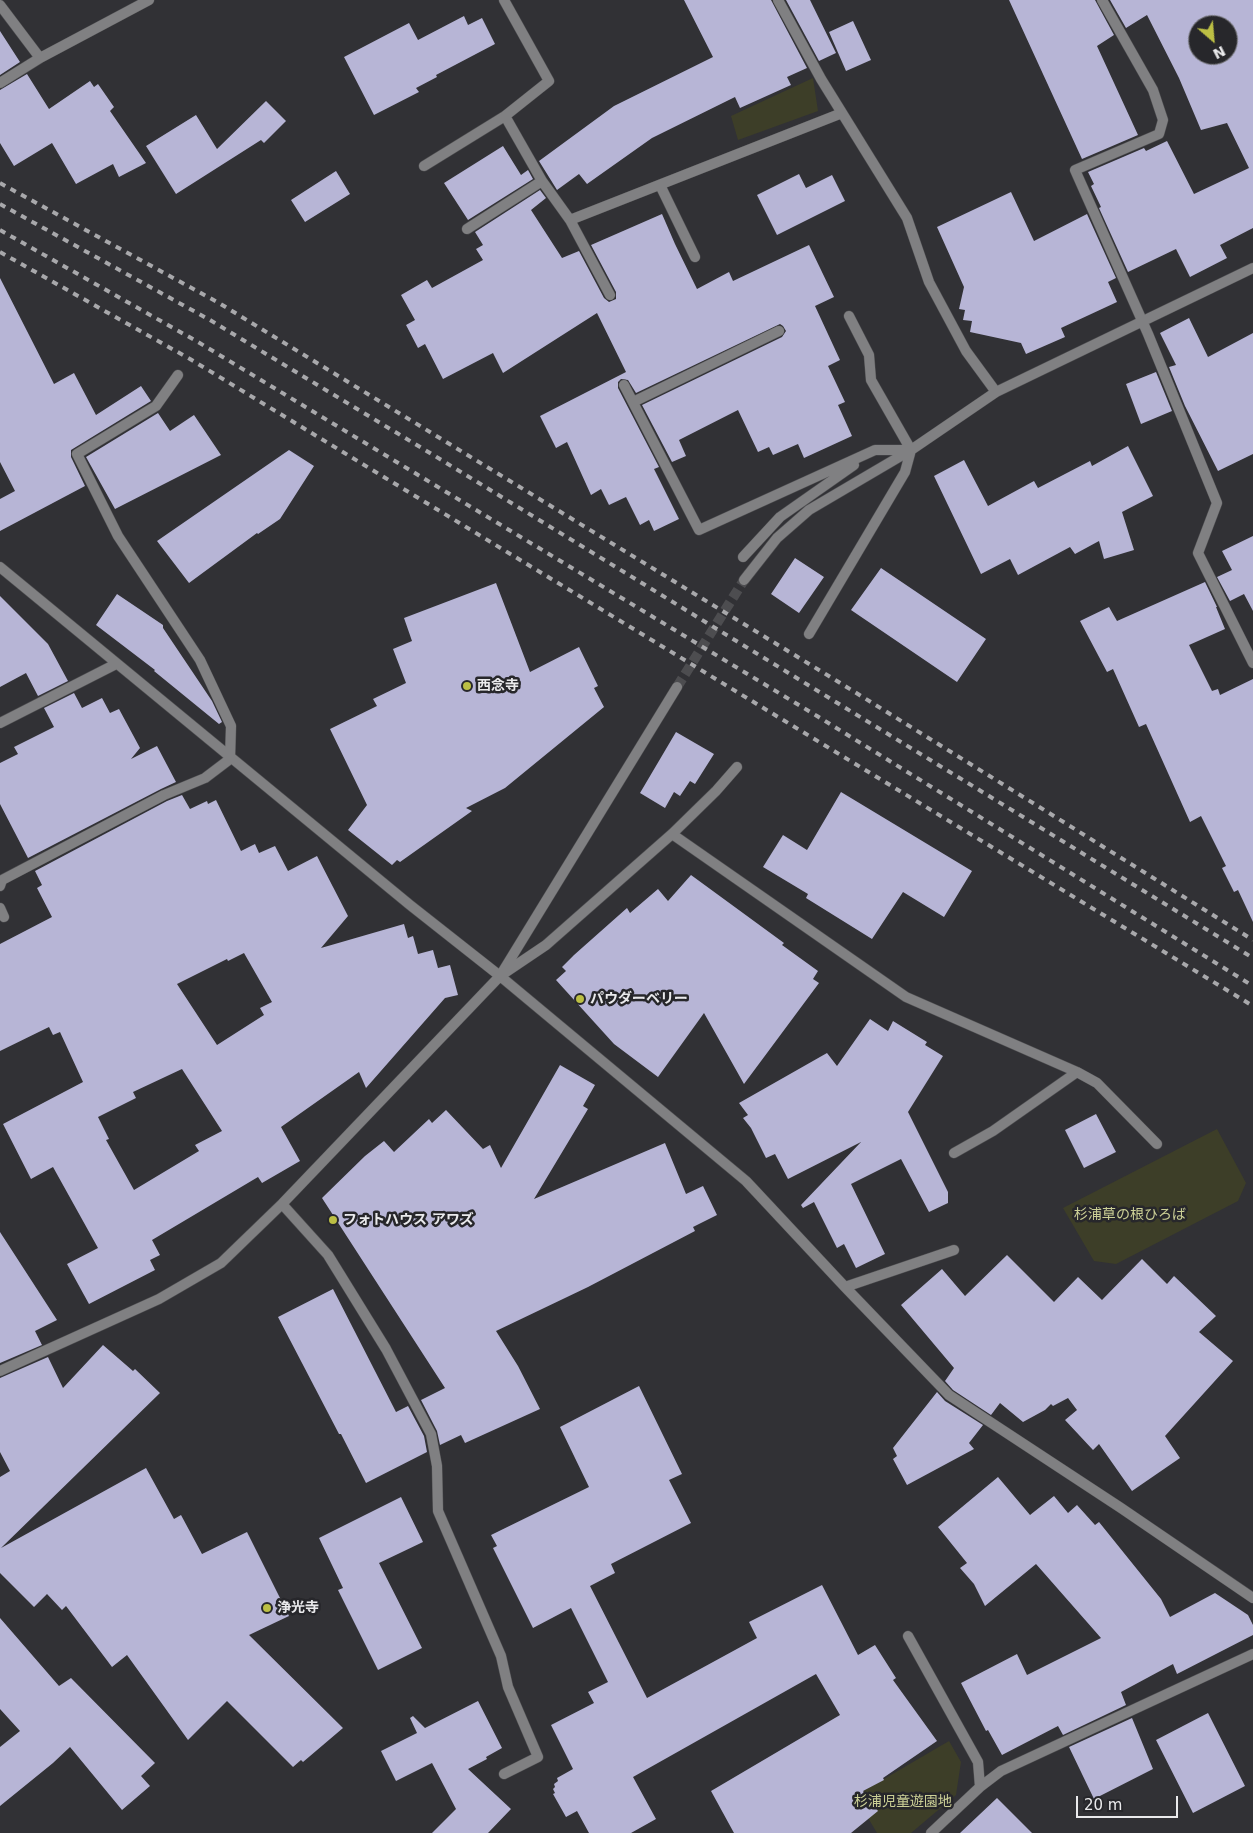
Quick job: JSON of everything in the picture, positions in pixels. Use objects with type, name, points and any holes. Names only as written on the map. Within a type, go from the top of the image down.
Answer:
[{"type":"street","points":[[0,84],[40,58],[149,0]]},
{"type":"street","points":[[424,166],[505,116],[548,81],[504,0]]},
{"type":"street","points":[[778,0],[821,79],[907,218],[929,282],[966,351],[996,392]]},
{"type":"street","points":[[1102,0],[1153,90],[1163,120],[1159,134],[1075,170],[1142,321],[1217,503],[1198,553],[1253,663]]},
{"type":"street","points":[[0,5],[40,58]]},
{"type":"street","points":[[570,220],[842,113]]},
{"type":"street","points":[[505,116],[542,181],[570,220],[610,296]]},
{"type":"street","points":[[466,229],[542,181]]},
{"type":"street","points":[[660,184],[695,257]]},
{"type":"street","points":[[744,580],[777,538],[809,510],[911,450],[996,392],[1253,268]]},
{"type":"street","points":[[809,634],[905,472],[911,450],[871,380],[869,355],[849,316]]},
{"type":"street","points":[[633,402],[779,331]]},
{"type":"street","points":[[178,375],[156,406],[77,454],[118,536],[200,660],[231,726],[230,759]]},
{"type":"street","points":[[624,385],[699,530],[875,450],[911,450]]},
{"type":"street","points":[[743,557],[780,517],[875,450]]},
{"type":"street","points":[[0,567],[230,759],[500,976],[746,1181],[844,1287],[949,1395],[1122,1508],[1253,1598]]},
{"type":"street","points":[[0,723],[116,664]]},
{"type":"street","points":[[0,1371],[159,1299],[221,1263],[282,1204],[500,976],[677,687]]},
{"type":"street","points":[[0,886],[2,880],[164,795],[205,778],[230,759]]},
{"type":"street","points":[[500,976],[546,945],[672,834],[737,768]]},
{"type":"street","points":[[672,834],[906,997],[1077,1072],[1097,1083],[1157,1144]]},
{"type":"street","points":[[954,1153],[993,1132],[1077,1072]]},
{"type":"street","points":[[282,1204],[328,1255],[386,1349],[432,1434],[437,1466],[438,1511],[501,1656],[508,1688],[538,1757],[504,1774]]},
{"type":"street","points":[[844,1287],[954,1250]]},
{"type":"street","points":[[908,1636],[978,1762],[980,1787]]},
{"type":"street","points":[[931,1833],[980,1787],[1001,1771],[1253,1654]]},
{"type":"green space","points":[[813,78],[818,111],[738,140],[731,116]]},
{"type":"green space","name":"杉浦草の根ひろば","points":[[1217,1129],[1246,1183],[1238,1201],[1116,1264],[1094,1261],[1063,1208]]},
{"type":"green space","name":"杉浦児童遊園地","points":[[949,1741],[961,1762],[956,1795],[911,1833],[877,1833],[855,1796]]},
{"type":"building","points":[[684,0],[771,0],[807,68],[787,77],[791,85],[740,108],[735,97],[652,138],[587,184],[579,174],[557,190],[539,161],[614,106],[713,57]]},
{"type":"building","points":[[786,0],[810,0],[836,53],[819,61]]},
{"type":"building","points":[[1009,0],[1095,0],[1114,35],[1097,46],[1138,135],[1082,159]]},
{"type":"building","points":[[1110,0],[1253,0],[1253,228],[1220,245],[1227,258],[1190,277],[1176,249],[1128,272],[1099,208],[1101,207],[1091,186],[1094,184],[1088,172],[1144,148],[1146,151],[1167,141],[1194,194],[1249,168],[1227,123],[1201,130],[1179,78],[1147,15],[1126,28]]},
{"type":"building","points":[[464,16],[468,25],[482,18],[495,44],[436,75],[437,77],[416,88],[419,92],[374,115],[344,57],[409,23],[418,40]]},
{"type":"building","points":[[853,21],[871,60],[846,71],[829,32]]},
{"type":"building","points":[[0,31],[20,62],[0,75]]},
{"type":"building","points":[[27,74],[49,109],[90,81],[94,87],[98,84],[114,107],[110,111],[146,163],[119,177],[113,164],[76,184],[52,143],[14,166],[0,143],[0,90]]},
{"type":"building","points":[[266,101],[286,121],[264,143],[261,140],[176,194],[146,146],[196,115],[217,149]]},
{"type":"building","points":[[503,146],[521,175],[528,170],[533,179],[468,220],[444,183]]},
{"type":"building","points":[[336,171],[350,194],[305,222],[291,200]]},
{"type":"building","points":[[799,174],[806,188],[832,175],[845,201],[777,235],[757,195]]},
{"type":"building","points":[[540,190],[546,198],[531,210],[562,258],[579,251],[604,298],[609,302],[616,299],[616,292],[591,245],[662,214],[697,289],[729,272],[733,281],[809,245],[834,297],[815,306],[840,360],[828,366],[845,402],[838,405],[852,436],[804,458],[798,444],[773,455],[769,447],[758,452],[738,410],[679,440],[686,456],[672,462],[642,405],[782,337],[786,331],[780,324],[636,393],[628,380],[621,379],[618,382],[618,388],[659,467],[654,469],[679,519],[654,531],[649,520],[640,525],[626,497],[609,505],[601,489],[591,495],[567,442],[556,448],[540,416],[626,372],[597,313],[503,373],[493,353],[443,379],[425,344],[418,348],[406,325],[415,320],[401,295],[427,280],[432,288],[483,260],[476,249],[483,245],[475,232]]},
{"type":"building","points":[[1011,192],[1034,241],[1087,214],[1116,278],[1108,282],[1117,302],[1061,328],[1065,337],[1026,354],[1021,343],[970,332],[972,321],[963,320],[965,310],[959,309],[964,287],[937,227]]},
{"type":"building","points":[[0,278],[54,384],[74,373],[96,415],[141,386],[151,401],[71,450],[71,457],[85,486],[0,531],[0,499],[15,491],[0,462]]},
{"type":"building","points":[[1189,318],[1208,357],[1253,333],[1253,454],[1218,471],[1185,406],[1169,367],[1176,365],[1160,333]]},
{"type":"building","points":[[1156,372],[1172,411],[1141,424],[1126,384]]},
{"type":"building","points":[[158,413],[170,431],[194,415],[221,455],[115,509],[86,457]]},
{"type":"building","points":[[1128,446],[1153,496],[1122,512],[1134,550],[1104,559],[1099,541],[1075,554],[1070,547],[1018,575],[1010,559],[981,574],[934,476],[964,460],[988,506],[1034,481],[1038,488],[1090,461],[1092,466]]},
{"type":"building","points":[[289,450],[314,466],[280,519],[257,533],[189,583],[157,541]]},
{"type":"building","points":[[1253,536],[1253,611],[1244,594],[1230,601],[1217,577],[1232,570],[1222,551]]},
{"type":"building","points":[[795,558],[824,577],[799,613],[771,594]]},
{"type":"building","points":[[881,568],[986,639],[957,682],[851,610]]},
{"type":"building","points":[[1205,582],[1225,629],[1189,645],[1212,691],[1218,689],[1220,695],[1253,679],[1253,922],[1238,890],[1234,892],[1222,868],[1226,866],[1201,816],[1190,822],[1146,724],[1139,727],[1113,669],[1107,672],[1080,621],[1109,607],[1117,621]]},
{"type":"building","points":[[496,583],[530,672],[579,647],[598,686],[594,688],[604,707],[505,788],[466,808],[472,811],[400,862],[397,860],[392,865],[348,830],[367,805],[330,729],[377,706],[373,699],[406,683],[393,649],[412,641],[404,618]]},
{"type":"building","points":[[117,594],[163,625],[163,628],[212,701],[222,722],[219,724],[155,670],[96,625]]},
{"type":"building","points":[[0,596],[48,644],[68,681],[38,696],[26,673],[0,687]]},
{"type":"building","points":[[74,693],[82,708],[102,698],[110,713],[119,709],[140,748],[131,759],[157,746],[176,782],[28,858],[0,804],[0,763],[18,754],[14,747],[54,727],[44,708]]},
{"type":"building","points":[[676,732],[714,754],[695,784],[690,781],[680,796],[674,792],[665,808],[640,793]]},
{"type":"building","points":[[841,792],[972,871],[944,917],[903,892],[872,939],[806,898],[808,894],[763,867],[783,835],[807,850]]},
{"type":"building","points":[[182,795],[190,809],[207,801],[208,804],[216,800],[241,851],[255,844],[259,853],[275,846],[288,871],[317,856],[348,916],[321,948],[404,924],[408,938],[413,936],[418,954],[433,950],[438,968],[450,965],[458,995],[445,998],[366,1088],[359,1072],[281,1127],[300,1161],[262,1183],[258,1177],[152,1240],[160,1255],[150,1260],[155,1270],[89,1304],[67,1264],[98,1248],[53,1167],[31,1179],[3,1124],[83,1082],[60,1032],[53,1035],[49,1027],[0,1051],[0,944],[52,917],[37,888],[42,885],[35,871],[167,801]],"holes":[[[244,953],[272,1002],[260,1008],[264,1015],[217,1045],[177,984],[227,959],[228,961]],[[182,1069],[222,1131],[195,1145],[199,1151],[134,1190],[106,1140],[109,1139],[98,1117],[136,1098],[133,1092]]]},
{"type":"building","points":[[691,875],[784,943],[782,945],[818,971],[813,979],[819,983],[744,1084],[704,1013],[658,1077],[614,1044],[556,980],[566,971],[562,967],[627,908],[630,913],[658,889],[668,901]]},
{"type":"building","points":[[870,1019],[888,1031],[893,1021],[927,1042],[925,1045],[943,1056],[908,1112],[948,1192],[948,1203],[929,1212],[901,1159],[851,1184],[885,1254],[856,1268],[844,1244],[837,1248],[814,1202],[803,1208],[801,1205],[861,1142],[788,1179],[775,1154],[766,1158],[751,1128],[743,1118],[748,1115],[739,1103],[827,1053],[837,1066]]},
{"type":"building","points":[[560,1065],[595,1085],[583,1106],[588,1109],[534,1199],[665,1143],[686,1194],[703,1186],[717,1215],[693,1227],[695,1231],[588,1287],[496,1331],[518,1366],[540,1409],[465,1443],[461,1435],[440,1445],[437,1431],[421,1400],[445,1388],[322,1198],[365,1156],[384,1141],[394,1152],[429,1119],[432,1123],[446,1110],[483,1149],[490,1145],[501,1168]]},
{"type":"building","points":[[1096,1114],[1116,1152],[1084,1168],[1065,1130]]},
{"type":"building","points":[[0,1232],[57,1320],[35,1331],[42,1345],[0,1363]]},
{"type":"building","points":[[1007,1255],[1054,1302],[1078,1277],[1102,1300],[1142,1259],[1167,1284],[1174,1276],[1216,1316],[1199,1332],[1233,1361],[1165,1436],[1180,1458],[1132,1491],[1099,1444],[1093,1450],[1065,1420],[1077,1410],[1068,1398],[1053,1406],[1051,1404],[1045,1410],[1023,1422],[1000,1403],[991,1415],[953,1390],[945,1381],[954,1368],[901,1305],[942,1269],[965,1296]]},
{"type":"building","points":[[333,1289],[396,1412],[408,1406],[424,1436],[427,1452],[366,1483],[278,1317]]},
{"type":"building","points":[[103,1345],[133,1371],[135,1369],[160,1393],[1,1548],[146,1468],[174,1519],[181,1515],[202,1554],[247,1532],[289,1616],[249,1635],[343,1728],[303,1762],[301,1760],[293,1767],[227,1701],[188,1740],[127,1655],[112,1667],[66,1606],[62,1610],[47,1594],[34,1607],[0,1573],[0,1477],[10,1471],[0,1452],[0,1378],[48,1357],[63,1388]]},
{"type":"building","points":[[639,1386],[682,1474],[669,1480],[691,1523],[611,1564],[615,1573],[590,1586],[647,1698],[757,1638],[749,1622],[822,1585],[858,1655],[875,1645],[896,1678],[893,1680],[937,1741],[883,1778],[884,1780],[863,1791],[878,1811],[851,1833],[734,1833],[711,1791],[840,1715],[816,1674],[633,1777],[656,1819],[631,1833],[589,1833],[577,1811],[566,1817],[553,1794],[555,1793],[553,1789],[555,1787],[554,1784],[558,1781],[557,1778],[573,1769],[551,1725],[594,1703],[588,1692],[608,1682],[571,1608],[533,1628],[493,1548],[497,1546],[491,1535],[589,1487],[560,1427]]},
{"type":"building","points":[[937,1392],[945,1401],[983,1425],[969,1443],[974,1449],[907,1485],[893,1459],[897,1456],[893,1448]]},
{"type":"building","points":[[998,1477],[1030,1515],[1054,1496],[1068,1513],[1077,1505],[1095,1525],[1099,1522],[1161,1599],[1170,1617],[1215,1593],[1248,1615],[1253,1625],[1253,1635],[1177,1674],[1173,1664],[1121,1692],[1126,1705],[1063,1735],[1058,1726],[1002,1755],[988,1730],[986,1731],[961,1683],[1017,1654],[1027,1675],[1101,1638],[1036,1564],[985,1606],[974,1584],[960,1568],[967,1563],[938,1527]]},
{"type":"building","points":[[401,1497],[423,1542],[379,1563],[422,1648],[378,1670],[338,1590],[343,1588],[319,1538]]},
{"type":"building","points":[[0,1618],[59,1686],[71,1678],[155,1763],[141,1776],[150,1786],[122,1810],[70,1747],[0,1806],[0,1747],[20,1731],[0,1709]]},
{"type":"building","points":[[478,1701],[502,1748],[468,1769],[511,1809],[488,1833],[432,1833],[456,1809],[432,1763],[396,1781],[381,1751],[417,1733],[410,1718],[413,1716],[425,1728]]},
{"type":"building","points":[[1208,1713],[1245,1786],[1193,1813],[1156,1740]]},
{"type":"building","points":[[1132,1718],[1153,1769],[1094,1799],[1069,1747]]},
{"type":"building","points":[[997,1798],[1032,1833],[960,1833]]},
{"type":"tunnel","points":[[677,687],[744,580]]},
{"type":"railway","points":[[0,183],[219,303],[837,681],[1253,940]]},
{"type":"railway","points":[[0,204],[210,320],[1253,958]]},
{"type":"railway","points":[[0,230],[198,342],[817,716],[1253,986]]},
{"type":"railway","points":[[0,252],[190,359],[1253,1006]]},
{"type":"place","name":"西念寺","points":[[467,686]]},
{"type":"place","name":"パウダーベリー","points":[[580,999]]},
{"type":"place","name":"フォトハウス アワズ","points":[[333,1220]]},
{"type":"place","name":"浄光寺","points":[[267,1608]]}]
